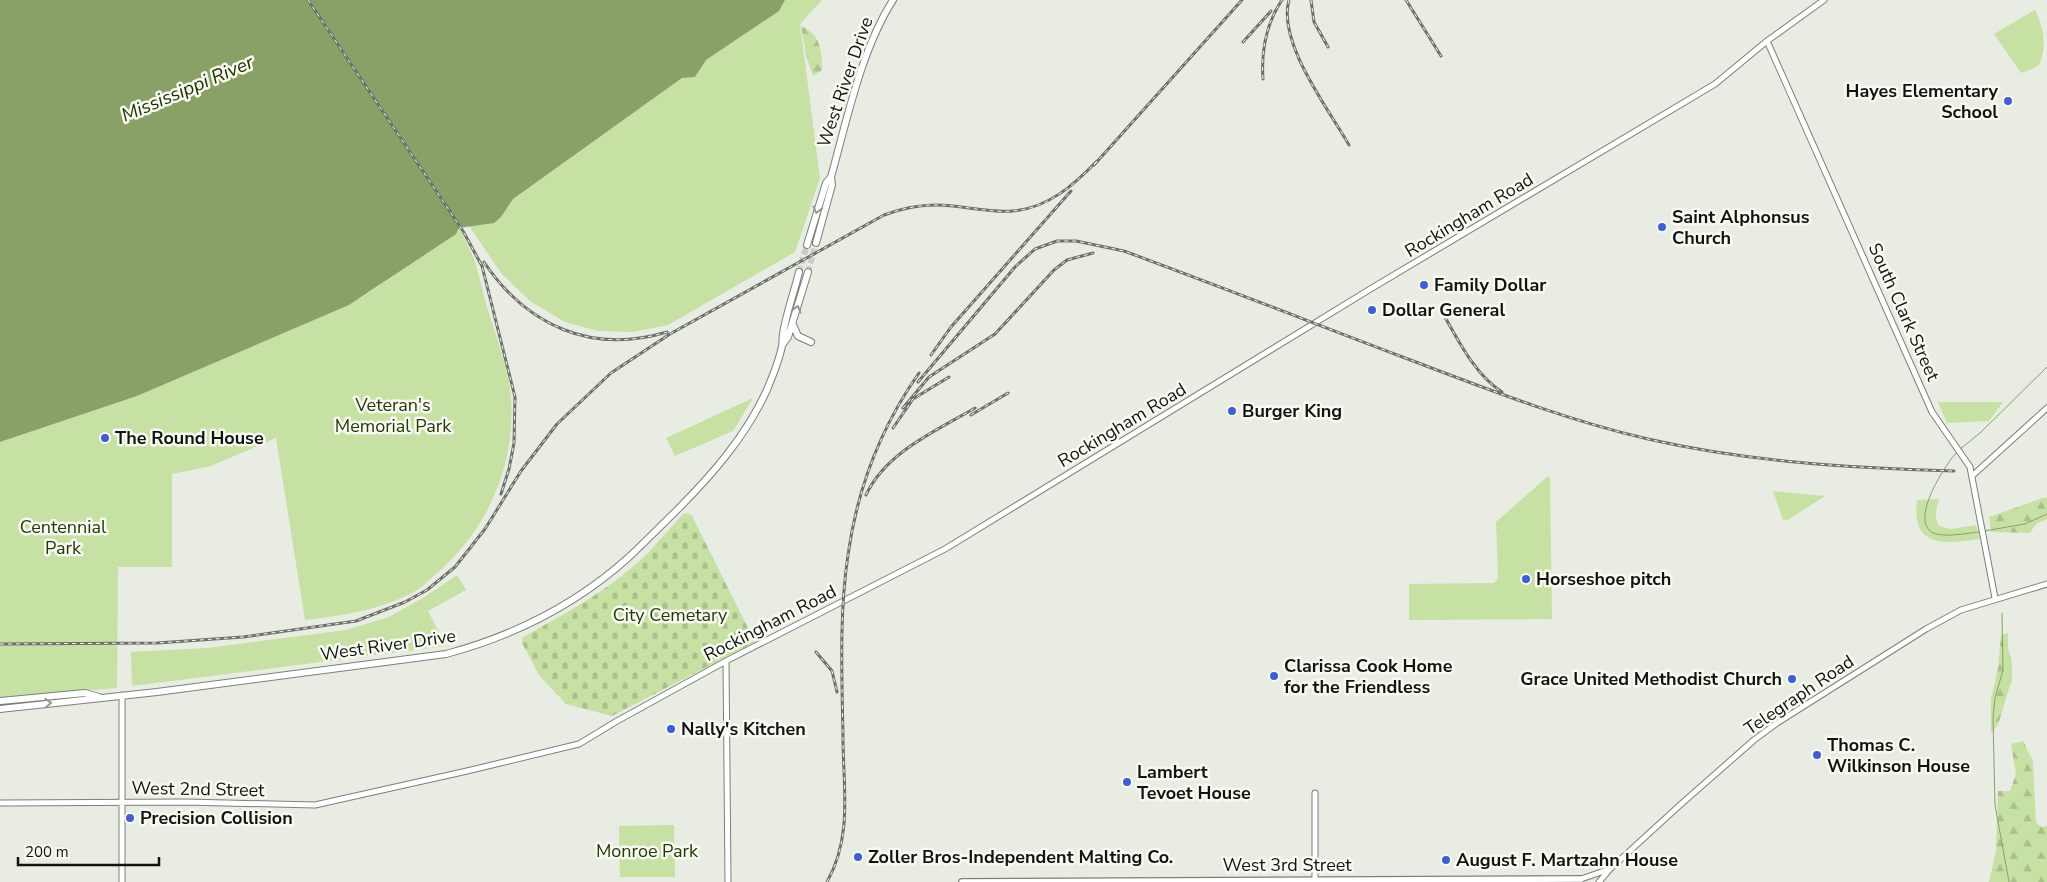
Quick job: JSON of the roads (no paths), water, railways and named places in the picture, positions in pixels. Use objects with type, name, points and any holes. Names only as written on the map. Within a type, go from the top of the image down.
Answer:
[{"type":"main road","name":"West River Drive","points":[[807,245],[826,182],[831,176],[870,47],[883,16],[893,0]]},
{"type":"main road","name":"West River Drive","points":[[816,243],[832,185],[831,176]]},
{"type":"main road","name":"West River Drive","points":[[783,344],[782,335],[800,272]]},
{"type":"main road","name":"West River Drive","points":[[0,709],[83,701],[101,697],[446,654],[501,636],[546,616],[584,592],[628,558],[689,498],[735,444],[760,404],[773,376],[783,344],[788,337],[808,272]]},
{"type":"main road","points":[[792,324],[798,336],[811,342]]},
{"type":"main road","name":"West River Drive","points":[[0,701],[86,693],[101,697]]},
{"type":"main road","name":"West 3rd Street","points":[[962,882],[1584,880]]},
{"type":"street","name":"Rockingham Road","points":[[394,787],[579,744],[617,720],[726,661],[954,544],[1372,288],[1715,84],[1767,41],[1824,0]]},
{"type":"street","name":"South Clark Street","points":[[1767,41],[1932,412],[1970,466],[1996,598]]},
{"type":"street","points":[[1972,476],[2047,408]]},
{"type":"street","name":"Telegraph Road","points":[[1600,882],[1610,869],[1747,746],[1777,723],[1938,622],[1961,610],[2047,584]]},
{"type":"street","points":[[726,661],[728,713],[728,882]]},
{"type":"street","points":[[122,695],[122,882]]},
{"type":"street","name":"West 2nd Street","points":[[0,803],[121,802],[315,805],[394,787]]},
{"type":"street","points":[[1315,794],[1315,881]]},
{"type":"street","name":"West 3rd Street","points":[[1584,880],[1610,869]]},
{"type":"water","name":"Mississippi River","points":[[0,0],[785,0],[779,11],[706,60],[695,77],[682,78],[513,199],[501,217],[494,223],[459,228],[456,234],[349,305],[137,396],[0,442]]},
{"type":"waterway","points":[[1959,450],[1980,433],[2047,367]]},
{"type":"waterway","points":[[1956,453],[1937,482],[1926,508],[1925,519],[1928,528],[1936,534],[1952,535],[1980,532]]},
{"type":"waterway","points":[[1984,531],[2025,524],[2047,514]]},
{"type":"waterway","points":[[2002,613],[2003,670],[1995,698],[1993,718],[1995,805],[2009,882]]},
{"type":"tunnel","points":[[808,272],[816,243]]},
{"type":"tunnel","points":[[799,272],[807,245]]},
{"type":"railway","points":[[308,0],[463,231],[482,266],[515,397],[514,443],[509,469],[501,494]]},
{"type":"railway","points":[[1094,165],[1242,0]]},
{"type":"railway","points":[[1263,79],[1263,58],[1268,28],[1282,0]]},
{"type":"railway","points":[[1289,0],[1287,17],[1290,35],[1297,55],[1349,145]]},
{"type":"railway","points":[[1311,0],[1314,22],[1328,47]]},
{"type":"railway","points":[[1406,0],[1441,56]]},
{"type":"railway","points":[[1243,42],[1271,11]]},
{"type":"railway","points":[[0,644],[157,643],[243,637],[356,621],[405,602],[427,590],[455,567],[485,529],[521,471],[557,424],[611,373],[670,334],[884,215],[929,205],[1003,211],[1026,209],[1060,194],[1097,161]]},
{"type":"railway","points":[[931,355],[951,327],[1071,191]]},
{"type":"railway","points":[[918,382],[1015,267],[1035,249],[1057,241],[1076,241],[1124,251],[1492,391],[1616,431],[1686,447],[1762,458],[1839,466],[1954,471]]},
{"type":"railway","points":[[903,408],[929,377],[995,334],[1054,270],[1067,260],[1093,253]]},
{"type":"railway","points":[[484,262],[501,284],[520,303],[540,318],[563,329],[587,337],[612,340],[639,338],[667,332]]},
{"type":"railway","points":[[1441,310],[1475,366],[1483,376],[1502,392]]},
{"type":"railway","points":[[827,882],[840,847],[845,811],[842,623],[845,578],[852,531],[864,483],[882,437],[905,394],[919,373]]},
{"type":"railway","points":[[893,428],[913,399],[949,377]]},
{"type":"railway","points":[[971,415],[1008,393]]},
{"type":"railway","points":[[866,495],[875,480],[899,455],[929,434],[975,408]]},
{"type":"railway","points":[[816,652],[832,671],[837,692]]},
{"type":"place","name":"Hayes Elementary School","points":[[2008,101]]},
{"type":"place","name":"Saint Alphonsus Church","points":[[1662,227]]},
{"type":"place","name":"Family Dollar","points":[[1424,285]]},
{"type":"place","name":"Dollar General","points":[[1372,310]]},
{"type":"place","name":"Burger King","points":[[1232,411]]},
{"type":"place","name":"The Round House","points":[[105,438]]},
{"type":"place","name":"Horseshoe pitch","points":[[1526,579]]},
{"type":"place","name":"Clarissa Cook Home for the Friendless","points":[[1274,676]]},
{"type":"place","name":"Grace United Methodist Church","points":[[1792,679]]},
{"type":"place","name":"Nally's Kitchen","points":[[671,729]]},
{"type":"place","name":"Thomas C. Wilkinson House","points":[[1817,755]]},
{"type":"place","name":"Lambert Tevoet House","points":[[1127,782]]},
{"type":"place","name":"Precision Collision","points":[[130,818]]},
{"type":"place","name":"Zoller Bros-Independent Malting Co.","points":[[858,857]]},
{"type":"place","name":"August F. Martzahn House","points":[[1446,860]]},
{"type":"park label","name":"Veteran's Memorial Park","points":[[393,415]]},
{"type":"park label","name":"Centennial Park","points":[[63,537]]},
{"type":"park label","name":"City Cemetary","points":[[670,615]]},
{"type":"park label","name":"Monroe Park","points":[[647,851]]}]
